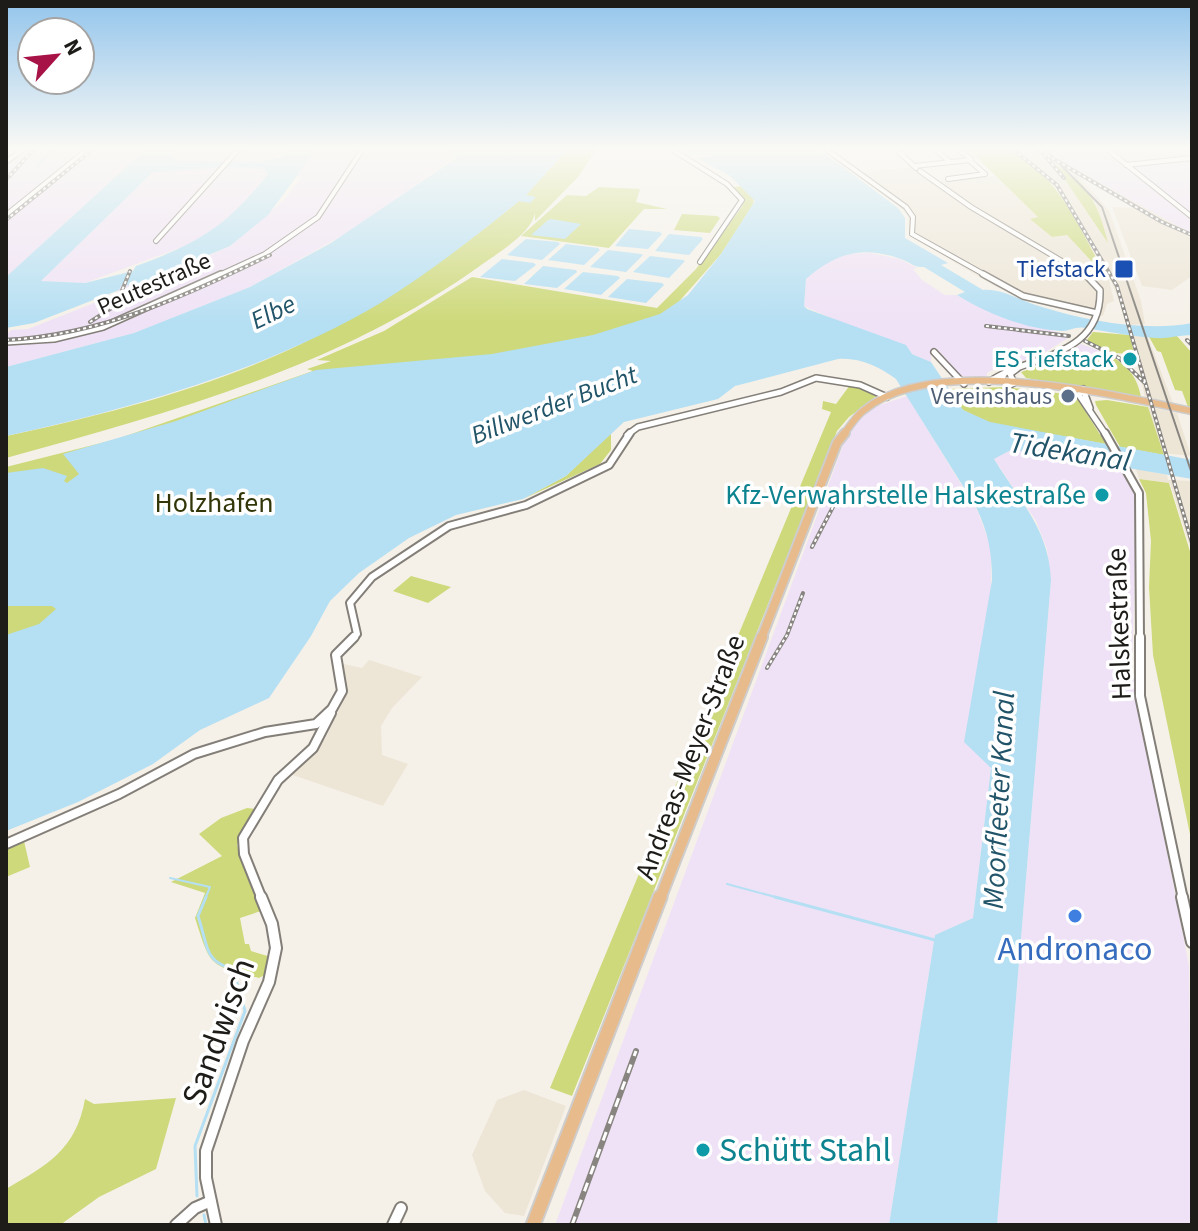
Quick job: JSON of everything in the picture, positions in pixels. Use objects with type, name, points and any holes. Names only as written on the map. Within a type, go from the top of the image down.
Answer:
[{"type":"main road","name":"Andreas-Meyer-Straße","points":[[960,384],[1009,383]]},
{"type":"main road","name":"Andreas-Meyer-Straße","points":[[533,1225],[837,443],[858,414],[891,396],[960,384],[1009,383]]},
{"type":"main road","points":[[1009,383],[1192,411]]},
{"type":"street","points":[[156,241],[186,207]]},
{"type":"street","name":"Peutestraße","points":[[6,342],[42,340],[95,329],[265,254],[321,214],[325,207]]},
{"type":"street","points":[[700,262],[737,207]]},
{"type":"street","points":[[906,207],[913,217],[912,234],[1023,296],[1097,313]]},
{"type":"street","points":[[978,207],[1092,279],[1101,294],[1097,313],[1087,328],[1054,356],[1008,369],[989,382]]},
{"type":"street","points":[[934,352],[960,384]]},
{"type":"street","points":[[1009,383],[1010,374],[1020,367]]},
{"type":"street","points":[[1008,369],[1009,383]]},
{"type":"street","name":"Sandwisch","points":[[216,1225],[205,1164],[208,1142],[275,960],[272,924],[244,854],[243,838],[278,780],[316,743],[342,687],[336,655],[358,631],[352,597],[372,577],[449,526],[526,505],[609,465],[626,436],[643,425],[781,392],[816,378],[860,385],[891,396]]},
{"type":"street","name":"Halskestraße","points":[[1083,392],[1128,471],[1140,500],[1140,696],[1192,942]]},
{"type":"street","points":[[6,844],[119,794],[194,754],[265,732],[310,726],[332,709]]},
{"type":"street","points":[[310,726],[316,743]]},
{"type":"street","points":[[176,1225],[195,1208],[211,1201]]},
{"type":"street","points":[[393,1225],[401,1208]]},
{"type":"shaded area","points":[[6,207],[82,207],[6,277]]},
{"type":"shaded area","points":[[117,207],[239,207],[198,241],[85,283],[41,281]]},
{"type":"shaded area","points":[[275,207],[384,207],[352,230],[250,287],[134,333],[6,367],[6,335],[11,330],[28,329],[117,294],[121,284],[176,271],[230,246]]},
{"type":"shaded area","points":[[900,207],[1028,207],[1039,218],[1031,219],[1052,237],[1067,235],[1109,280],[1114,301],[1107,304],[1103,316],[1028,301],[995,286],[910,236],[908,216]]},
{"type":"shaded area","points":[[1067,207],[1085,207],[1107,241],[1097,207],[1109,210],[1141,301],[1145,324],[1129,325],[1109,276]]},
{"type":"shaded area","points":[[1112,207],[1145,207],[1192,234],[1192,276],[1172,290],[1142,286]]},
{"type":"shaded area","points":[[1144,207],[1192,207],[1192,234]]},
{"type":"shaded area","points":[[870,253],[900,259],[917,268],[913,269],[922,280],[945,295],[957,295],[998,315],[1071,336],[1039,356],[996,368],[987,373],[987,378],[965,377],[954,371],[939,354],[931,354],[931,362],[804,306],[806,279],[825,262],[846,254]]},
{"type":"shaded area","points":[[1131,335],[1147,335],[1173,403],[1145,397]]},
{"type":"shaded area","points":[[1081,344],[1106,353],[1087,365],[1054,369],[1050,362]]},
{"type":"shaded area","points":[[907,396],[978,512],[991,548],[991,768],[973,918],[935,935],[889,1225],[555,1225],[849,429],[874,407]]},
{"type":"shaded area","points":[[1148,407],[1177,413],[1191,456],[1163,453]]},
{"type":"shaded area","points":[[1009,451],[1029,451],[1120,469],[1137,495],[1132,670],[1189,966],[1192,1225],[997,1225],[1051,580],[1047,549],[1036,521],[994,459]]},
{"type":"shaded area","points":[[1136,469],[1167,475],[1168,480],[1192,481],[1192,553],[1170,483],[1139,479]]},
{"type":"shaded area","points":[[369,660],[422,677],[392,708],[381,726],[382,755],[408,764],[383,806],[290,774],[325,739],[339,710],[347,687],[339,663],[362,668]]},
{"type":"shaded area","points":[[524,1090],[566,1106],[524,1216],[505,1213],[485,1191],[472,1155],[497,1100]]},
{"type":"green space","points":[[511,207],[548,207],[535,221],[535,213],[528,228],[499,253],[430,299],[314,358],[193,403],[6,458],[6,436],[81,419],[194,387],[301,344],[414,279]]},
{"type":"green space","points":[[553,207],[667,209],[644,209],[609,248],[521,236]]},
{"type":"green space","name":"Holzhafen","points":[[751,207],[721,254],[676,305],[334,525],[6,637],[6,467],[117,439],[313,371],[307,369],[331,361],[317,360],[384,331],[472,277],[657,308],[696,269],[741,208]]},
{"type":"green space","points":[[1028,207],[1069,207],[1109,280],[1067,235],[1052,237],[1030,219],[1038,217]]},
{"type":"green space","points":[[1084,207],[1096,207],[1108,243]]},
{"type":"green space","points":[[682,214],[720,218],[710,233],[674,230]]},
{"type":"green space","points":[[1093,332],[1130,335],[1134,354],[1113,353],[1086,341]]},
{"type":"green space","points":[[1148,335],[1159,338],[1176,335],[1192,353],[1192,408],[1188,407],[1182,391],[1175,390],[1161,352],[1157,351]]},
{"type":"green space","points":[[1106,353],[1130,371],[1141,397],[1026,378],[1021,372],[1050,362],[1054,369],[1065,361],[1087,365]]},
{"type":"green space","points":[[850,385],[878,395],[849,417],[837,431],[572,1096],[550,1088],[831,412],[822,409],[823,401],[836,404]]},
{"type":"green space","points":[[1005,387],[1075,395],[1106,444],[990,423],[963,410],[949,389]]},
{"type":"green space","points":[[1095,401],[1148,407],[1164,455],[1120,447]]},
{"type":"green space","points":[[611,433],[611,450],[600,464],[523,499],[566,476]]},
{"type":"green space","points":[[1139,479],[1169,483],[1192,558],[1192,844],[1153,655],[1149,587],[1151,541],[1146,493]]},
{"type":"green space","points":[[411,576],[451,587],[428,603],[393,591]]},
{"type":"green space","points":[[247,808],[257,809],[237,845],[264,910],[240,918],[245,944],[249,944],[251,951],[271,957],[268,973],[259,978],[214,962],[195,918],[205,893],[171,882],[222,856],[199,834],[221,818]]},
{"type":"green space","points":[[24,841],[30,867],[6,877],[6,848]]},
{"type":"green space","points":[[176,1098],[156,1169],[99,1197],[60,1225],[6,1225],[6,1189],[47,1163],[67,1144],[81,1117],[85,1099],[94,1104]]},
{"type":"water","points":[[82,207],[117,207],[41,281],[85,283],[133,271],[136,266],[194,241],[239,207],[274,207],[230,246],[134,286],[122,284],[119,290],[34,323],[6,328],[6,277]]},
{"type":"water","name":"Elbe","points":[[383,207],[511,207],[382,302],[293,348],[151,399],[6,436],[6,367],[134,333],[250,287],[331,243]]},
{"type":"water","points":[[751,207],[897,207],[905,218],[905,238],[948,263],[941,265],[983,290],[998,291],[1042,307],[1097,321],[1137,326],[1192,323],[1192,335],[1160,338],[1082,328],[1062,331],[1035,327],[968,302],[957,295],[965,292],[924,267],[874,253],[862,252],[839,258],[806,279],[804,306],[807,309],[906,345],[912,354],[931,362],[963,410],[990,422],[1192,460],[1192,479],[1029,451],[1009,451],[994,459],[1039,530],[1051,580],[997,1225],[889,1225],[935,935],[973,918],[991,768],[964,742],[992,570],[986,534],[976,507],[896,379],[869,364],[838,359],[735,386],[718,399],[624,422],[566,476],[523,499],[456,515],[409,538],[359,573],[330,601],[311,636],[269,698],[200,730],[153,764],[78,802],[6,831],[6,635],[39,624],[56,609],[52,606],[6,606],[6,473],[43,468],[67,476],[64,481],[67,483],[79,474],[63,454],[176,421],[316,370],[492,354],[593,335],[660,314],[688,295],[721,254]]},
{"type":"water","points":[[548,220],[581,224],[565,239],[531,235]]},
{"type":"water","points":[[629,229],[662,234],[648,249],[615,246]]},
{"type":"water","points":[[669,234],[703,239],[689,255],[655,251]]},
{"type":"water","points":[[526,239],[560,244],[542,260],[507,255]]},
{"type":"water","points":[[566,244],[600,250],[584,265],[548,260]]},
{"type":"water","points":[[608,250],[643,255],[626,272],[590,267]]},
{"type":"water","points":[[650,256],[685,261],[669,278],[633,272]]},
{"type":"water","points":[[502,259],[536,265],[515,281],[480,277]]},
{"type":"water","points":[[543,266],[577,272],[557,288],[524,284]]},
{"type":"water","points":[[583,272],[620,278],[601,295],[564,289]]},
{"type":"water","points":[[627,279],[664,285],[646,303],[608,297]]},
{"type":"waterway","points":[[170,878],[210,887],[205,899]]},
{"type":"waterway","points":[[727,884],[783,899]]},
{"type":"waterway","points":[[206,897],[198,916],[210,954],[221,965],[244,973]]},
{"type":"waterway","points":[[775,897],[935,940]]},
{"type":"waterway","points":[[197,1196],[195,1146],[245,1011],[237,983]]},
{"type":"waterway","points":[[204,1215],[206,1225]]},
{"type":"tram line","points":[[1102,207],[1192,474]]},
{"type":"railway","points":[[6,220],[21,207]]},
{"type":"railway","points":[[1070,207],[1117,286],[1192,543]]},
{"type":"railway","points":[[1137,207],[1192,235]]},
{"type":"railway","points":[[6,340],[41,337],[109,322],[174,299],[270,255]]},
{"type":"railway","points":[[90,322],[116,305],[130,271]]},
{"type":"railway","points":[[986,326],[1069,336]]},
{"type":"railway","points":[[1187,340],[1192,345]]},
{"type":"railway","points":[[1085,341],[1119,358],[1145,383]]},
{"type":"railway","points":[[812,547],[834,505]]},
{"type":"railway","points":[[767,668],[787,635],[803,593]]},
{"type":"railway","points":[[572,1225],[636,1051]]},
{"type":"place","name":"Tiefstack","points":[[1124,269]]},
{"type":"place","name":"ES Tiefstack","points":[[1130,359]]},
{"type":"place","name":"Vereinshaus","points":[[1068,396]]},
{"type":"place","name":"Kfz-Verwahrstelle Halskestraße","points":[[1102,495]]},
{"type":"place","name":"Andronaco","points":[[1075,916]]},
{"type":"place","name":"Schütt Stahl","points":[[703,1150]]},
{"type":"water label","name":"Billwerder Bucht","points":[[554,405]]},
{"type":"water label","name":"Tidekanal","points":[[1070,452]]},
{"type":"water label","name":"Moorfleeter Kanal","points":[[999,800]]}]
